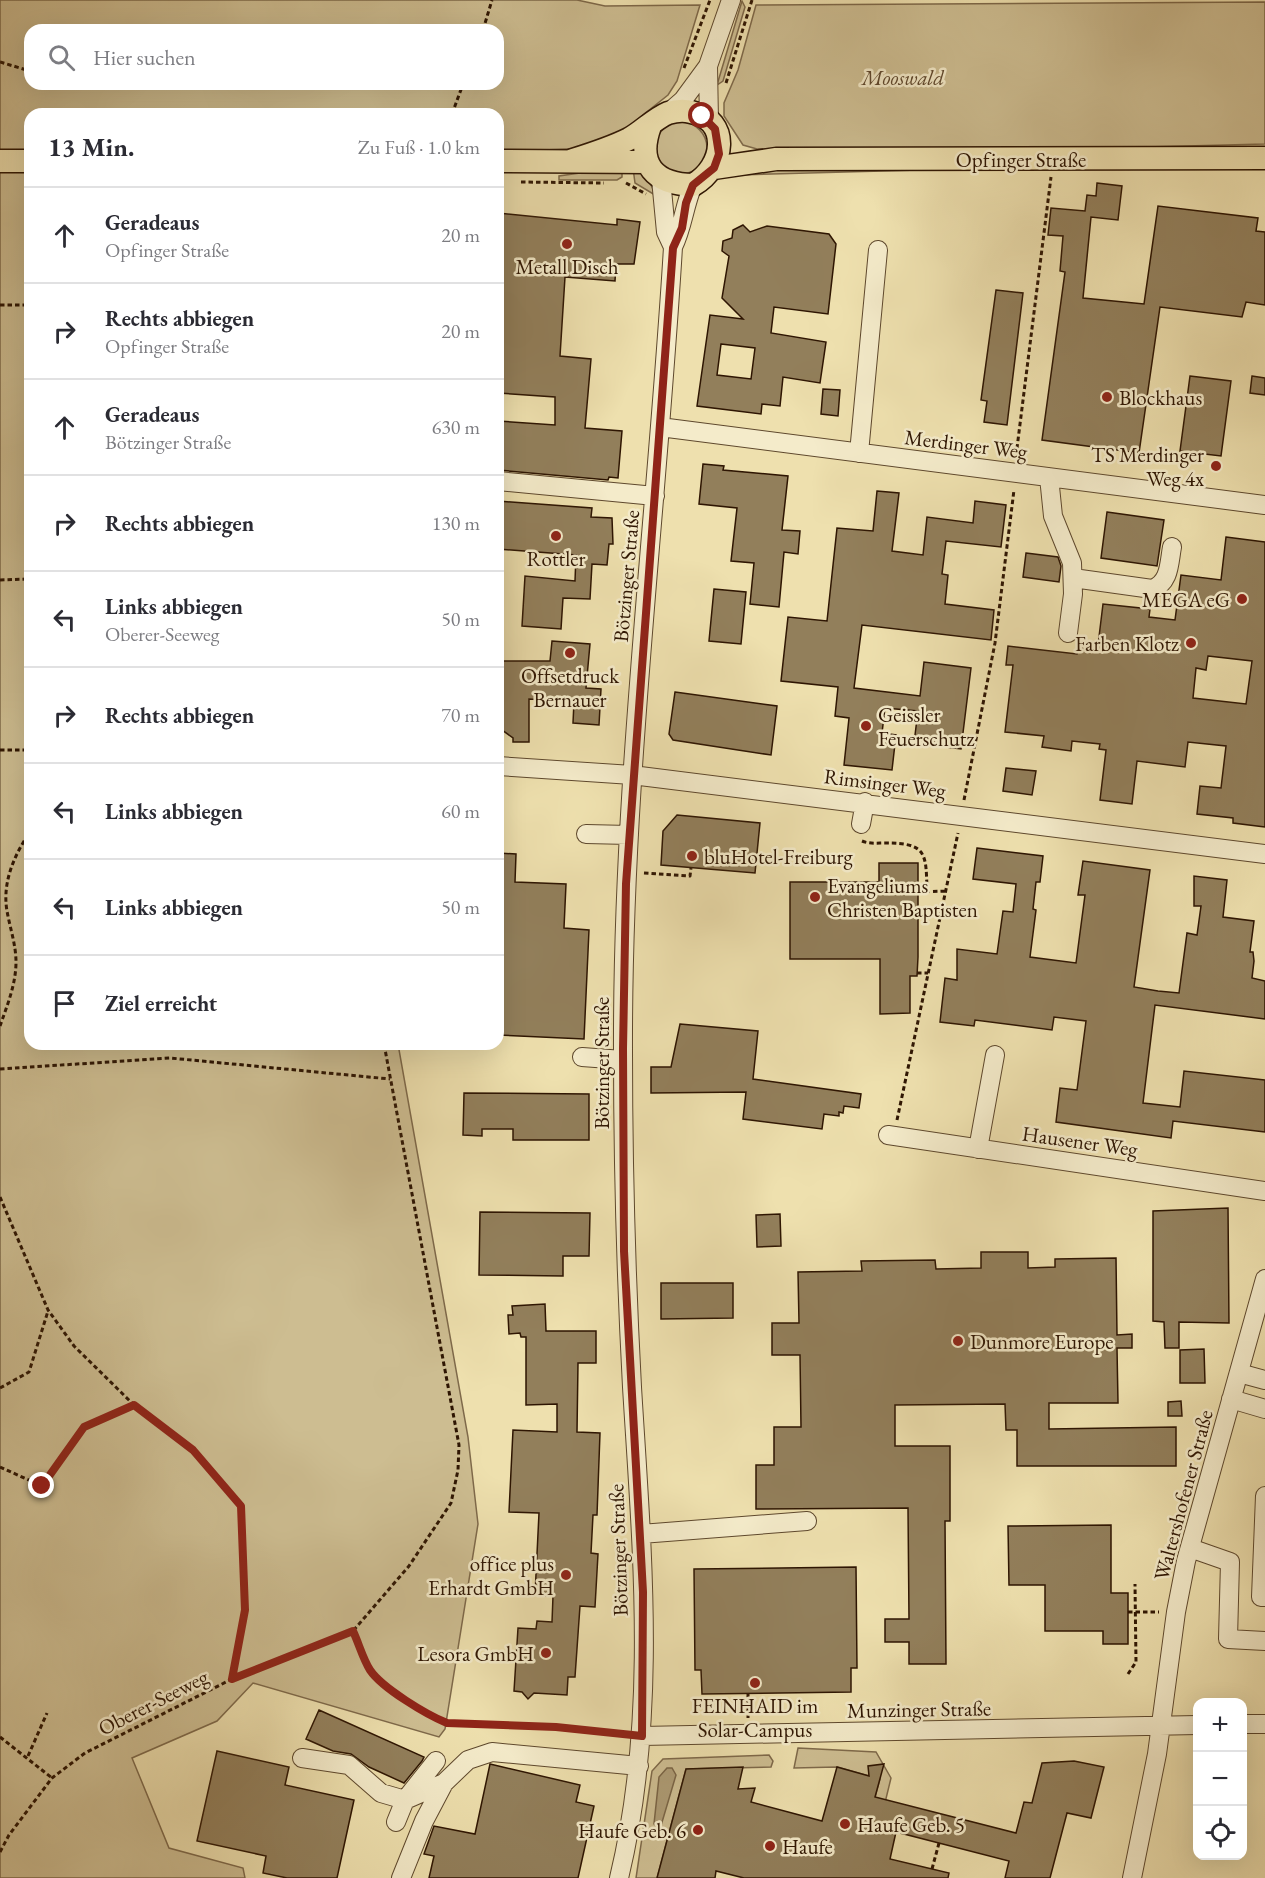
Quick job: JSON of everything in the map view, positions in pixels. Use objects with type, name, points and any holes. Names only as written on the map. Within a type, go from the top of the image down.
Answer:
[{"type":"main road","name":"Opfinger Straße","points":[[659,119],[692,112],[734,150],[776,159]]},
{"type":"main road","points":[[573,160],[628,139],[659,119]]},
{"type":"main road","points":[[654,171],[644,149],[659,119]]},
{"type":"main road","points":[[504,161],[573,160],[654,171],[672,184],[693,185],[714,168],[719,154],[714,131]]},
{"type":"main road","name":"Opfinger Straße","points":[[714,168],[776,159],[1265,158]]},
{"type":"main road","points":[[0,161],[24,161]]},
{"type":"street","points":[[659,119],[683,100],[708,66],[730,0]]},
{"type":"street","points":[[708,66],[714,131]]},
{"type":"street","name":"Bötzinger Straße","points":[[654,171],[666,232],[673,248]]},
{"type":"street","name":"Bötzinger Straße","points":[[619,1878],[639,1766],[645,1663],[641,1534],[624,1251],[623,1060],[627,872],[632,775],[673,248],[682,228],[686,203],[693,185]]},
{"type":"street","points":[[860,453],[878,250]]},
{"type":"street","name":"Merdinger Weg","points":[[660,427],[1265,505]]},
{"type":"street","points":[[1049,477],[1051,507],[1072,563],[1073,578],[1068,633]]},
{"type":"street","points":[[504,482],[655,496]]},
{"type":"street","points":[[1073,578],[1152,590],[1160,587],[1166,580],[1172,547]]},
{"type":"street","name":"Rimsinger Weg","points":[[504,766],[632,775],[865,802],[1265,854]]},
{"type":"street","points":[[860,832],[865,802]]},
{"type":"street","points":[[586,834],[629,835]]},
{"type":"street","points":[[978,1149],[995,1055]]},
{"type":"street","points":[[582,1057],[623,1060]]},
{"type":"street","name":"Hausener Weg","points":[[891,1135],[1265,1191]]},
{"type":"street","name":"Waltershofener Straße","points":[[1132,1878],[1162,1726],[1176,1612],[1190,1548],[1265,1280]]},
{"type":"street","points":[[1239,1373],[1265,1380]]},
{"type":"street","points":[[1232,1399],[1265,1409]]},
{"type":"street","points":[[1265,1496],[1261,1597],[1265,1597]]},
{"type":"street","points":[[641,1534],[807,1521]]},
{"type":"street","points":[[1190,1548],[1230,1562],[1228,1639],[1265,1641]]},
{"type":"street","points":[[1247,1724],[1265,1724]]},
{"type":"street","name":"Munzinger Straße","points":[[642,1736],[749,1736],[1193,1725]]},
{"type":"street","points":[[401,1878],[424,1821],[444,1783],[468,1760],[492,1752],[639,1766]]},
{"type":"street","points":[[302,1758],[349,1765],[381,1793],[405,1800],[444,1783]]},
{"type":"street","points":[[396,1822],[405,1800],[436,1761]]},
{"type":"path","points":[[485,24],[492,0]]},
{"type":"path","points":[[683,75],[710,0]]},
{"type":"path","points":[[720,92],[726,82],[752,0]]},
{"type":"path","points":[[0,62],[24,68]]},
{"type":"path","points":[[454,108],[461,90]]},
{"type":"path","points":[[891,1135],[946,891],[995,643],[1052,169]]},
{"type":"path","points":[[518,182],[606,183]]},
{"type":"path","points":[[617,183],[628,183]]},
{"type":"path","points":[[0,305],[24,305]]},
{"type":"path","points":[[0,580],[24,579]]},
{"type":"path","points":[[0,750],[24,750]]},
{"type":"path","points":[[860,832],[867,843],[908,843],[916,846],[924,854],[927,891]]},
{"type":"path","points":[[0,1026],[11,993],[16,962],[6,909],[6,885],[18,851],[24,842]]},
{"type":"path","points":[[627,872],[690,876],[691,868]]},
{"type":"path","points":[[918,892],[946,891]]},
{"type":"path","points":[[917,972],[928,973]]},
{"type":"path","name":"Oberer-Seeweg","points":[[0,1850],[52,1778],[85,1753],[232,1679],[353,1631],[409,1566],[451,1503],[458,1470],[459,1445],[385,1050]]},
{"type":"path","points":[[0,1069],[170,1058],[390,1079]]},
{"type":"path","points":[[0,1197],[48,1310],[74,1346],[134,1405],[193,1450],[241,1506],[245,1610],[232,1679]]},
{"type":"path","points":[[0,1388],[29,1371],[48,1310]]},
{"type":"path","points":[[0,1467],[42,1486],[84,1427],[134,1405]]},
{"type":"path","points":[[1128,1674],[1136,1662],[1135,1584]]},
{"type":"path","points":[[1128,1612],[1176,1612]]},
{"type":"path","points":[[353,1631],[371,1671],[404,1699],[431,1717],[447,1723],[567,1728],[642,1736]]},
{"type":"path","points":[[748,1693],[749,1736]]},
{"type":"path","points":[[28,1756],[47,1713]]},
{"type":"path","points":[[0,1737],[28,1756],[52,1778]]},
{"type":"path","points":[[932,1869],[939,1843]]},
{"type":"green space","points":[[0,0],[577,0],[605,6],[700,5],[677,81],[668,95],[619,134],[591,148],[504,152],[504,108],[24,108],[24,1050],[399,1050],[468,1437],[478,1524],[445,1729],[439,1737],[253,1683],[217,1721],[132,1758],[169,1848],[243,1868],[245,1878],[0,1878]]},
{"type":"green space","points":[[742,1],[745,7],[723,81],[717,85]]},
{"type":"green space","name":"Mooswald","points":[[1265,2],[1265,144],[1066,149],[757,149],[743,145],[724,116],[724,103],[738,70],[756,5]]},
{"type":"green space","points":[[676,122],[686,122],[695,126],[703,134],[707,148],[703,162],[695,170],[686,174],[676,174],[667,170],[659,162],[655,153],[655,143],[659,134],[667,126]]},
{"type":"green space","points":[[622,167],[622,177],[617,180],[559,180],[559,176]]},
{"type":"green space","points":[[919,167],[919,170],[738,175],[745,171]]},
{"type":"green space","points":[[633,168],[647,179],[655,195],[635,183]]},
{"type":"green space","points":[[798,1748],[876,1752],[891,1778],[874,1848],[862,1845],[880,1779],[837,1767],[794,1768]]},
{"type":"green space","points":[[769,1755],[773,1761],[771,1767],[686,1769],[657,1878],[636,1878],[652,1771],[663,1759]]},
{"type":"shaded area","points":[[667,1768],[672,1768],[676,1775],[660,1829],[654,1824],[659,1777]]},
{"type":"building","points":[[1097,183],[1122,186],[1118,220],[1091,217],[1083,298],[1144,304],[1158,206],[1258,218],[1256,231],[1265,232],[1265,305],[1246,302],[1242,317],[1160,307],[1139,453],[1042,440],[1065,272],[1060,271],[1063,236],[1048,235],[1051,208],[1085,211],[1087,195],[1096,196]]},
{"type":"building","points":[[504,214],[617,225],[617,219],[640,222],[634,264],[616,264],[615,281],[565,277],[560,356],[591,359],[585,428],[622,431],[618,478],[609,477],[608,480],[504,471],[504,421],[555,425],[555,397],[504,393]]},
{"type":"building","points":[[743,225],[750,232],[767,226],[829,234],[836,244],[828,314],[774,307],[771,333],[826,342],[820,383],[783,377],[780,406],[762,404],[761,414],[697,406],[710,315],[743,319],[722,298],[729,256],[722,251],[723,241],[732,238],[733,230]],"holes":[[[721,344],[755,348],[751,379],[717,375]]]},
{"type":"building","points":[[996,290],[1023,293],[1007,425],[984,422],[987,401],[981,400]]},
{"type":"building","points":[[1190,376],[1231,381],[1221,456],[1180,451]]},
{"type":"building","points":[[1252,376],[1265,378],[1265,395],[1250,393]]},
{"type":"building","points":[[823,389],[840,390],[838,416],[821,414]]},
{"type":"building","points":[[703,464],[724,466],[723,470],[788,476],[782,530],[800,531],[798,554],[784,552],[779,607],[750,604],[754,563],[731,561],[737,508],[699,504]]},
{"type":"building","points":[[877,491],[899,493],[892,551],[923,555],[927,517],[973,523],[975,501],[1006,505],[1001,547],[946,541],[942,574],[948,575],[945,604],[994,610],[991,640],[862,625],[854,688],[920,696],[924,662],[971,668],[961,749],[914,743],[918,711],[885,708],[882,733],[896,735],[892,770],[844,765],[849,718],[835,716],[838,687],[781,681],[788,617],[827,621],[837,528],[873,531]]},
{"type":"building","name":"Rottler","points":[[504,501],[592,508],[591,517],[612,518],[613,544],[609,544],[607,565],[592,564],[590,599],[563,598],[561,629],[522,626],[525,576],[575,581],[576,555],[504,549]]},
{"type":"building","points":[[1107,512],[1164,520],[1157,566],[1101,558]]},
{"type":"building","points":[[1226,537],[1265,542],[1265,827],[1233,823],[1233,818],[1197,814],[1200,786],[1221,788],[1226,746],[1188,742],[1185,767],[1137,761],[1132,804],[1100,800],[1106,750],[1099,749],[1100,744],[1072,741],[1071,751],[1042,747],[1044,736],[1005,732],[1013,665],[1006,665],[1008,646],[1077,654],[1079,643],[1098,645],[1103,604],[1150,609],[1149,617],[1175,620],[1181,575],[1221,580]],"holes":[[[1208,656],[1252,661],[1246,704],[1193,698],[1196,668],[1206,670]]]},
{"type":"building","points":[[1026,553],[1058,557],[1061,566],[1059,582],[1023,577]]},
{"type":"building","points":[[714,589],[746,592],[741,644],[709,641]]},
{"type":"building","points":[[552,641],[590,644],[586,688],[601,689],[599,725],[573,723],[574,702],[529,699],[529,742],[513,742],[513,738],[504,731],[504,661],[550,661]]},
{"type":"building","points":[[675,692],[777,706],[771,755],[673,740],[669,734]]},
{"type":"building","points":[[1006,768],[1036,771],[1032,795],[1003,791]]},
{"type":"building","points":[[677,815],[760,823],[755,873],[661,865],[663,831]]},
{"type":"building","points":[[977,848],[1043,856],[1040,882],[1036,882],[1033,909],[1036,910],[1030,957],[1076,963],[1085,895],[1078,895],[1083,861],[1150,870],[1134,987],[1158,991],[1179,993],[1187,933],[1197,935],[1201,906],[1194,906],[1194,876],[1227,880],[1223,917],[1254,921],[1250,952],[1253,952],[1254,961],[1252,978],[1265,981],[1265,1019],[1155,1005],[1143,1103],[1180,1107],[1184,1071],[1265,1080],[1265,1132],[1173,1121],[1171,1138],[1056,1122],[1060,1088],[1077,1090],[1086,1021],[1054,1017],[1052,1030],[975,1020],[974,1026],[940,1022],[945,978],[957,980],[957,949],[997,954],[1003,911],[1013,912],[1016,884],[973,879]]},
{"type":"building","points":[[504,853],[516,854],[515,882],[566,884],[564,928],[589,930],[584,1039],[504,1035]]},
{"type":"building","points":[[879,863],[918,863],[917,976],[910,976],[910,1013],[880,1014],[880,959],[790,959],[790,882],[879,882]]},
{"type":"building","points":[[680,1024],[758,1031],[753,1079],[861,1094],[859,1108],[844,1106],[843,1113],[839,1112],[839,1116],[824,1114],[822,1129],[743,1119],[746,1092],[651,1093],[651,1067],[671,1067]]},
{"type":"building","points":[[464,1093],[589,1094],[589,1140],[513,1140],[513,1129],[482,1129],[482,1136],[463,1135]]},
{"type":"building","points":[[1228,1208],[1229,1323],[1179,1322],[1179,1348],[1165,1348],[1164,1322],[1153,1321],[1153,1211]]},
{"type":"building","points":[[480,1212],[590,1213],[589,1256],[563,1256],[563,1276],[479,1275]]},
{"type":"building","points":[[780,1214],[781,1246],[757,1247],[756,1215]]},
{"type":"building","points":[[981,1252],[1028,1252],[1028,1268],[1055,1267],[1055,1259],[1116,1258],[1117,1335],[1132,1334],[1132,1348],[1117,1348],[1118,1403],[1049,1403],[1049,1429],[1176,1427],[1176,1466],[1017,1466],[1017,1430],[1006,1430],[1005,1404],[895,1405],[895,1446],[950,1446],[950,1521],[945,1521],[946,1664],[909,1664],[909,1642],[885,1642],[885,1619],[909,1619],[908,1508],[756,1509],[756,1465],[774,1465],[774,1427],[801,1427],[800,1355],[772,1355],[772,1323],[799,1323],[798,1272],[862,1271],[861,1261],[935,1260],[936,1269],[981,1268]]},
{"type":"building","points":[[661,1283],[733,1283],[733,1318],[661,1319]]},
{"type":"building","points":[[545,1304],[546,1331],[596,1331],[596,1363],[578,1363],[577,1432],[600,1433],[597,1515],[593,1515],[591,1553],[598,1554],[595,1607],[580,1606],[575,1677],[568,1677],[567,1695],[534,1693],[528,1699],[522,1692],[514,1691],[518,1628],[536,1629],[537,1621],[552,1622],[553,1596],[535,1595],[539,1513],[509,1512],[513,1430],[557,1432],[557,1404],[526,1405],[526,1337],[521,1337],[520,1333],[509,1334],[508,1315],[513,1315],[512,1306]]},
{"type":"building","points":[[1204,1349],[1205,1383],[1180,1383],[1180,1350]]},
{"type":"building","points":[[1181,1401],[1182,1416],[1168,1416],[1168,1402]]},
{"type":"building","points":[[1111,1525],[1111,1593],[1128,1593],[1128,1644],[1103,1644],[1103,1631],[1045,1631],[1045,1585],[1009,1585],[1008,1526]]},
{"type":"building","points":[[856,1567],[857,1668],[851,1668],[851,1692],[702,1694],[701,1670],[695,1670],[694,1569]]},
{"type":"building","points":[[319,1710],[424,1757],[404,1783],[369,1767],[351,1754],[333,1751],[306,1739]]},
{"type":"building","points":[[217,1751],[289,1767],[285,1785],[354,1800],[337,1878],[287,1878],[263,1873],[266,1856],[197,1841]]},
{"type":"building","points":[[1074,1761],[1104,1767],[1091,1818],[1067,1813],[1050,1878],[1005,1878],[1009,1861],[896,1832],[890,1859],[949,1873],[948,1878],[744,1878],[716,1871],[715,1878],[657,1878],[686,1769],[743,1767],[738,1789],[755,1788],[751,1802],[822,1821],[837,1767],[869,1776],[868,1766],[884,1764],[875,1797],[1016,1833],[1024,1802],[1032,1803],[1042,1763]]},
{"type":"building","points":[[490,1764],[580,1785],[576,1802],[594,1806],[578,1878],[429,1878],[434,1856],[424,1854],[434,1826],[475,1834]]},
{"type":"place","name":"Metall Disch","points":[[567,244]]},
{"type":"place","name":"Blockhaus","points":[[1107,397]]},
{"type":"place","name":"TS Merdinger Weg 4x","points":[[1216,466]]},
{"type":"place","name":"Rottler","points":[[556,536]]},
{"type":"place","name":"MEGA eG","points":[[1242,599]]},
{"type":"place","name":"Farben Klotz","points":[[1191,643]]},
{"type":"place","name":"Offsetdruck Bernauer","points":[[570,653]]},
{"type":"place","name":"Geissler Feuerschutz","points":[[866,726]]},
{"type":"place","name":"bluHotel-Freiburg","points":[[692,856]]},
{"type":"place","name":"Evangeliums Christen Baptisten","points":[[815,897]]},
{"type":"place","name":"Dunmore Europe","points":[[958,1341]]},
{"type":"place","name":"office plus Erhardt GmbH","points":[[566,1575]]},
{"type":"place","name":"Lesora GmbH","points":[[546,1653]]},
{"type":"place","name":"FEINHAID im Solar-Campus","points":[[755,1683]]},
{"type":"place","name":"Haufe Geb. 5","points":[[845,1824]]},
{"type":"place","name":"Haufe Geb. 6","points":[[698,1830]]},
{"type":"place","name":"Haufe","points":[[770,1846]]},
{"type":"route","points":[[42,1486],[84,1427],[134,1405],[193,1450],[241,1506],[245,1610],[232,1679],[353,1631],[371,1671],[404,1699],[431,1717],[447,1723],[601,1730],[642,1736],[645,1663],[643,1592],[624,1251],[623,1049],[626,884],[632,775],[673,248],[682,228],[686,203],[693,185],[714,168],[719,154],[719,140],[715,129],[702,116]]}]
